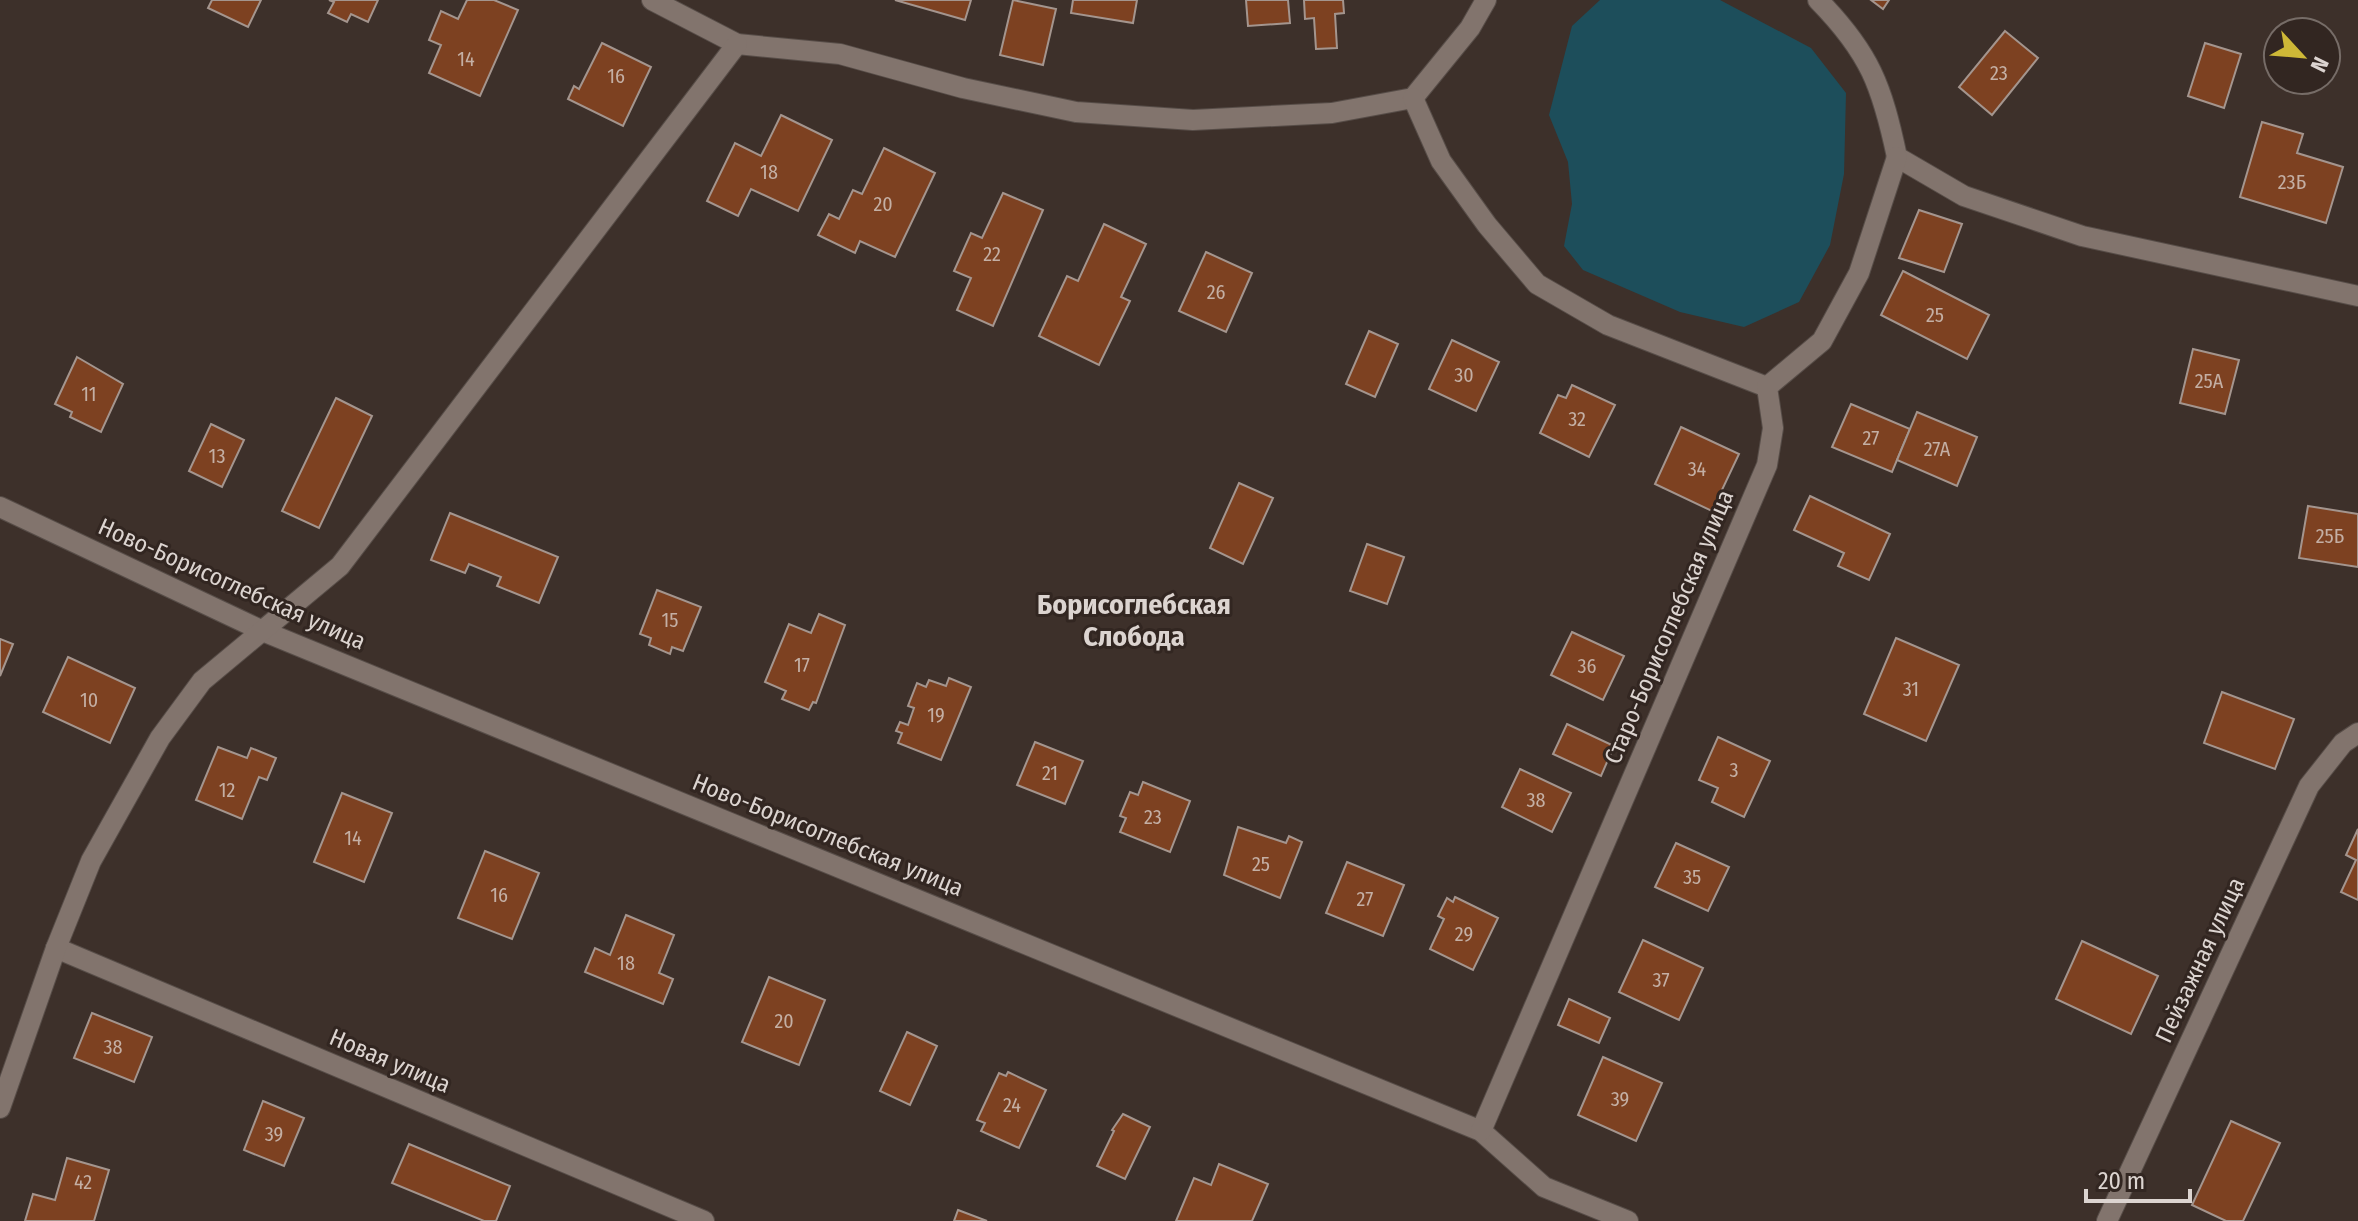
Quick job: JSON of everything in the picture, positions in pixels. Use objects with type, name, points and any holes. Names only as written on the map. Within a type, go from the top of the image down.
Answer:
[{"type":"street","points":[[652,0],[737,44],[840,54],[963,88],[1076,112],[1193,120],[1332,113],[1413,98],[1470,28],[1486,0]]},
{"type":"street","points":[[1413,98],[1441,161],[1487,225],[1537,284],[1608,325],[1767,387],[1822,341],[1859,273],[1897,157],[1883,91],[1848,30],[1818,0]]},
{"type":"street","points":[[0,1108],[56,948],[91,861],[160,738],[202,681],[265,632],[340,566],[737,44]]},
{"type":"street","points":[[1897,157],[1964,196],[2082,236],[2300,286],[2358,296]]},
{"type":"street","name":"Старо-Борисоглебская улица","points":[[1481,1131],[1767,465],[1773,428],[1767,387]]},
{"type":"street","name":"Ново-Борисоглебская улица","points":[[0,507],[265,632],[1481,1131],[1544,1187],[1628,1221]]},
{"type":"street","name":"Пейзажная улица","points":[[2107,1221],[2309,786],[2353,742]]},
{"type":"street","name":"Новая улица","points":[[56,948],[704,1221]]},
{"type":"water","points":[[1600,0],[1720,0],[1811,48],[1846,93],[1844,174],[1830,245],[1799,302],[1744,327],[1680,312],[1583,270],[1564,246],[1572,204],[1568,162],[1549,115],[1572,26]]},
{"type":"building","points":[[212,0],[261,0],[248,27],[208,8]]},
{"type":"building","points":[[329,0],[378,0],[368,22],[351,14],[347,22],[328,13],[334,2]]},
{"type":"building","points":[[467,0],[494,0],[518,10],[480,96],[429,73],[441,45],[429,40],[441,11],[458,19]]},
{"type":"building","points":[[895,0],[971,0],[965,20]]},
{"type":"building","points":[[1013,0],[1056,9],[1043,65],[1000,55]]},
{"type":"building","points":[[1073,0],[1137,0],[1133,23],[1071,13]]},
{"type":"building","points":[[1246,0],[1288,0],[1290,23],[1248,26]]},
{"type":"building","points":[[1304,0],[1343,0],[1344,13],[1335,14],[1337,48],[1316,49],[1314,18],[1305,19]]},
{"type":"building","points":[[1871,0],[1889,0],[1883,9]]},
{"type":"building","points":[[2005,31],[2038,58],[1992,115],[1959,87]]},
{"type":"building","points":[[602,43],[651,67],[623,126],[568,99],[574,86],[579,89]]},
{"type":"building","points":[[2205,43],[2241,54],[2224,108],[2188,96]]},
{"type":"building","points":[[781,115],[832,140],[798,211],[751,189],[738,216],[707,201],[735,143],[761,156]]},
{"type":"building","points":[[2262,122],[2303,134],[2297,153],[2343,167],[2326,223],[2240,197]]},
{"type":"building","points":[[884,148],[935,173],[895,257],[860,241],[855,253],[818,235],[829,214],[839,219],[853,190],[862,194]]},
{"type":"building","points":[[1003,193],[1043,210],[993,326],[957,310],[971,278],[954,271],[971,233],[982,238]]},
{"type":"building","points":[[1919,210],[1962,224],[1944,272],[1899,258]]},
{"type":"building","points":[[1104,224],[1146,244],[1121,297],[1130,301],[1099,365],[1039,336],[1067,276],[1078,281]]},
{"type":"building","points":[[1206,252],[1252,273],[1226,332],[1179,311]]},
{"type":"building","points":[[1903,271],[1989,315],[1967,359],[1881,315]]},
{"type":"building","points":[[1369,331],[1398,344],[1375,397],[1346,384]]},
{"type":"building","points":[[1452,340],[1499,362],[1476,411],[1429,389]]},
{"type":"building","points":[[2193,349],[2239,360],[2225,414],[2180,403]]},
{"type":"building","points":[[77,357],[123,384],[101,432],[70,417],[72,412],[55,404]]},
{"type":"building","points":[[1572,385],[1615,405],[1589,457],[1540,433],[1558,395],[1566,398]]},
{"type":"building","points":[[336,398],[372,416],[319,528],[282,511]]},
{"type":"building","points":[[1851,404],[1910,429],[1892,472],[1832,447]]},
{"type":"building","points":[[1917,412],[1977,437],[1957,486],[1897,460]]},
{"type":"building","points":[[211,424],[244,440],[222,487],[189,471]]},
{"type":"building","points":[[1681,427],[1739,454],[1712,511],[1655,484]]},
{"type":"building","points":[[1239,483],[1273,498],[1243,564],[1210,548]]},
{"type":"building","points":[[1810,496],[1890,534],[1869,580],[1838,566],[1844,553],[1794,530]]},
{"type":"building","points":[[2308,506],[2358,514],[2358,567],[2299,558]]},
{"type":"building","points":[[450,513],[558,557],[539,603],[497,586],[501,577],[469,564],[465,573],[431,560]]},
{"type":"building","points":[[1367,544],[1404,557],[1387,604],[1350,591]]},
{"type":"building","points":[[657,590],[701,607],[683,651],[672,647],[670,654],[649,645],[651,638],[640,634]]},
{"type":"building","points":[[819,614],[845,625],[816,703],[813,702],[809,710],[782,699],[786,691],[765,682],[789,624],[811,633]]},
{"type":"building","points":[[1572,632],[1624,656],[1603,700],[1551,675]]},
{"type":"building","points":[[1896,638],[1959,665],[1926,741],[1864,714]]},
{"type":"building","points":[[0,639],[13,644],[0,676]]},
{"type":"building","points":[[68,657],[135,688],[110,743],[43,712]]},
{"type":"building","points":[[949,678],[971,687],[941,760],[898,743],[902,733],[896,731],[900,722],[908,725],[914,708],[908,706],[917,683],[926,687],[929,680],[946,686]]},
{"type":"building","points":[[2222,692],[2294,719],[2275,769],[2204,743]]},
{"type":"building","points":[[1567,724],[1614,746],[1601,776],[1553,754]]},
{"type":"building","points":[[1718,737],[1770,761],[1744,817],[1712,802],[1718,788],[1699,780]]},
{"type":"building","points":[[1035,742],[1083,761],[1065,804],[1017,785]]},
{"type":"building","points":[[218,747],[247,758],[251,748],[276,758],[267,780],[259,777],[242,819],[196,800]]},
{"type":"building","points":[[1520,769],[1571,793],[1552,832],[1502,807]]},
{"type":"building","points":[[1143,782],[1190,801],[1170,852],[1120,832],[1126,818],[1120,816],[1130,792],[1138,795]]},
{"type":"building","points":[[342,793],[392,813],[364,882],[314,862]]},
{"type":"building","points":[[1238,827],[1286,843],[1289,836],[1302,842],[1280,898],[1224,875]]},
{"type":"building","points":[[2358,829],[2358,900],[2341,892],[2356,860],[2346,855]]},
{"type":"building","points":[[1676,843],[1729,867],[1708,911],[1655,887]]},
{"type":"building","points":[[485,851],[539,873],[512,939],[458,918]]},
{"type":"building","points":[[1347,862],[1404,885],[1383,936],[1326,913]]},
{"type":"building","points":[[1455,897],[1498,918],[1473,970],[1430,949],[1444,919],[1438,916],[1447,898],[1453,902]]},
{"type":"building","points":[[626,915],[674,935],[659,973],[673,979],[663,1004],[585,972],[595,948],[610,955]]},
{"type":"building","points":[[1643,940],[1703,968],[1679,1020],[1619,992]]},
{"type":"building","points":[[2082,941],[2158,976],[2131,1034],[2056,999]]},
{"type":"building","points":[[769,977],[825,1000],[799,1065],[742,1042]]},
{"type":"building","points":[[1569,999],[1610,1018],[1599,1043],[1558,1025]]},
{"type":"building","points":[[92,1013],[152,1037],[134,1082],[74,1058]]},
{"type":"building","points":[[907,1032],[937,1046],[910,1105],[880,1091]]},
{"type":"building","points":[[1603,1057],[1662,1083],[1636,1141],[1578,1115]]},
{"type":"building","points":[[1008,1072],[1046,1090],[1019,1148],[981,1131],[985,1123],[977,1120],[999,1073],[1006,1076]]},
{"type":"building","points":[[263,1101],[304,1118],[284,1166],[244,1150]]},
{"type":"building","points":[[1123,1114],[1150,1127],[1125,1179],[1097,1166],[1112,1130]]},
{"type":"building","points":[[2231,1121],[2280,1143],[2243,1221],[2226,1221],[2192,1205]]},
{"type":"building","points":[[409,1144],[510,1186],[496,1221],[484,1221],[392,1183]]},
{"type":"building","points":[[67,1158],[109,1170],[94,1221],[25,1221],[33,1194],[55,1200]]},
{"type":"building","points":[[1219,1164],[1268,1184],[1252,1221],[1176,1221],[1194,1178],[1211,1185]]},
{"type":"building","points":[[958,1210],[987,1221],[954,1221]]},
{"type":"district","name":"Борисоглебская Слобода","points":[[1134,620]]}]
